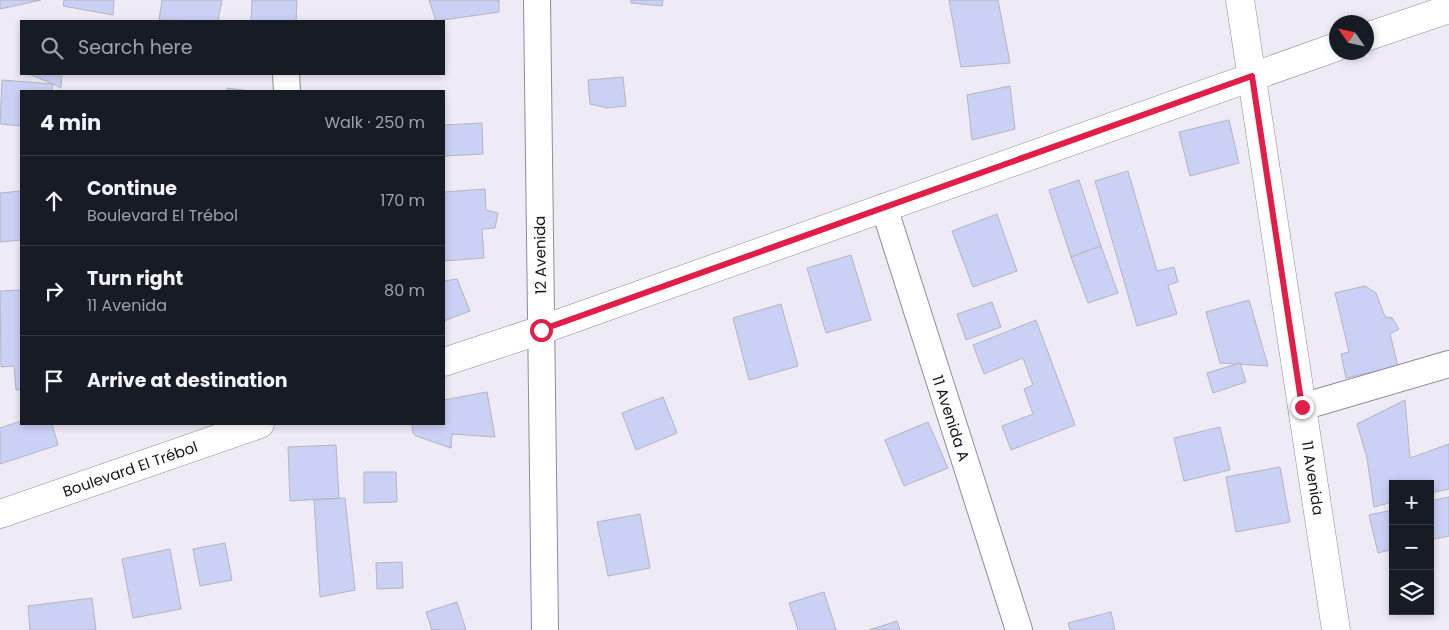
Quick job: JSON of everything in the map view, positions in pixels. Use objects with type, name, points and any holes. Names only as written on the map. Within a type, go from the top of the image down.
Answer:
[{"type":"main road","name":"11 Avenida","points":[[1240,0],[1336,630]]},
{"type":"main road","points":[[1374,34],[1449,8]]},
{"type":"main road","points":[[445,362],[541,330],[1329,49]]},
{"type":"main road","name":"Boulevard El Trébol","points":[[0,514],[257,425]]},
{"type":"street","name":"12 Avenida","points":[[537,0],[545,630]]},
{"type":"street","points":[[286,75],[287,90]]},
{"type":"street","name":"11 Avenida A","points":[[884,207],[1018,630]]},
{"type":"street","points":[[1302,407],[1449,364]]},
{"type":"building","points":[[0,0],[41,0],[0,9]]},
{"type":"building","points":[[64,0],[114,0],[113,15],[63,6]]},
{"type":"building","points":[[162,0],[222,0],[218,20],[159,20]]},
{"type":"building","points":[[252,0],[297,0],[296,20],[251,20]]},
{"type":"building","points":[[429,0],[499,0],[499,12],[436,20]]},
{"type":"building","points":[[631,0],[663,0],[662,6],[631,3]]},
{"type":"building","points":[[949,0],[998,0],[1010,63],[961,67]]},
{"type":"building","points":[[31,75],[62,75],[61,88]]},
{"type":"building","points":[[623,77],[626,106],[607,108],[590,104],[588,80]]},
{"type":"building","points":[[2,80],[53,84],[52,90],[20,90],[20,126],[0,124]]},
{"type":"building","points":[[1010,86],[1015,129],[972,140],[967,95]]},
{"type":"building","points":[[1229,120],[1239,163],[1190,176],[1179,132]]},
{"type":"building","points":[[482,123],[483,154],[445,156],[445,125]]},
{"type":"building","points":[[1128,171],[1157,271],[1174,267],[1178,282],[1168,285],[1177,314],[1137,326],[1095,181]]},
{"type":"building","points":[[1079,180],[1101,246],[1071,257],[1049,190]]},
{"type":"building","points":[[485,189],[486,210],[498,213],[495,228],[482,229],[484,258],[445,261],[445,192]]},
{"type":"building","points":[[20,191],[20,240],[0,242],[0,193]]},
{"type":"building","points":[[997,214],[1017,271],[973,287],[952,231]]},
{"type":"building","points":[[1101,246],[1118,293],[1088,303],[1071,257]]},
{"type":"building","points":[[851,255],[871,320],[826,333],[807,268]]},
{"type":"building","points":[[457,279],[470,311],[445,321],[445,281]]},
{"type":"building","points":[[1365,286],[1376,293],[1385,317],[1392,318],[1399,329],[1390,334],[1398,366],[1346,378],[1341,354],[1349,352],[1335,293]]},
{"type":"building","points":[[20,290],[20,390],[16,390],[14,366],[1,367],[0,291]]},
{"type":"building","points":[[1249,300],[1268,366],[1220,363],[1206,312]]},
{"type":"building","points":[[992,302],[1001,327],[966,340],[957,314]]},
{"type":"building","points":[[781,304],[798,366],[749,380],[733,318]]},
{"type":"building","points":[[1036,320],[1075,425],[1011,450],[1002,426],[1033,414],[1024,389],[1033,385],[1023,358],[984,374],[973,345]]},
{"type":"building","points":[[1240,363],[1246,382],[1213,393],[1207,373]]},
{"type":"building","points":[[487,392],[495,437],[452,434],[451,448],[416,436],[413,433],[412,425],[445,425],[445,400]]},
{"type":"building","points":[[663,397],[677,433],[636,450],[622,413]]},
{"type":"building","points":[[1405,400],[1410,458],[1449,444],[1449,489],[1434,492],[1434,480],[1389,480],[1389,503],[1374,507],[1367,458],[1357,424]]},
{"type":"building","points":[[20,421],[20,425],[52,425],[58,445],[0,464],[0,428]]},
{"type":"building","points":[[928,422],[948,468],[904,486],[885,440]]},
{"type":"building","points":[[1220,427],[1230,470],[1184,481],[1174,438]]},
{"type":"building","points":[[336,445],[339,498],[290,501],[288,447]]},
{"type":"building","points":[[1280,467],[1290,522],[1236,532],[1226,477]]},
{"type":"building","points":[[364,472],[396,472],[397,502],[364,503]]},
{"type":"building","points":[[1449,497],[1449,536],[1434,539],[1434,525],[1434,500]]},
{"type":"building","points":[[345,498],[355,590],[320,597],[314,500]]},
{"type":"building","points":[[1389,511],[1389,550],[1378,553],[1369,515]]},
{"type":"building","points":[[640,514],[650,568],[608,576],[597,522]]},
{"type":"building","points":[[225,543],[232,580],[200,586],[193,549]]},
{"type":"building","points":[[170,549],[181,609],[133,618],[122,559]]},
{"type":"building","points":[[402,562],[403,588],[377,589],[376,563]]},
{"type":"building","points":[[824,592],[836,630],[798,630],[789,603]]},
{"type":"building","points":[[92,598],[96,630],[30,630],[28,606]]},
{"type":"building","points":[[457,602],[466,630],[432,630],[426,612]]},
{"type":"building","points":[[1111,612],[1115,630],[1070,630],[1068,623]]},
{"type":"building","points":[[897,621],[900,630],[869,630]]},
{"type":"route","points":[[541,330],[1252,76],[1302,407]]}]
